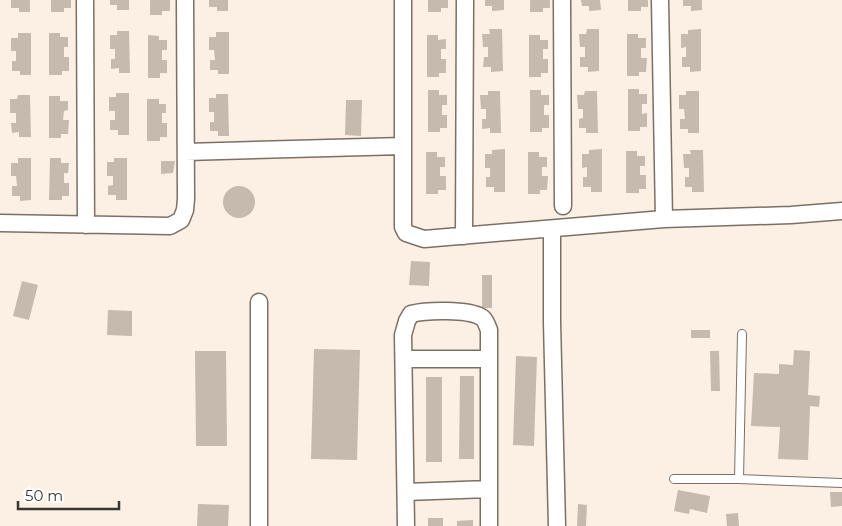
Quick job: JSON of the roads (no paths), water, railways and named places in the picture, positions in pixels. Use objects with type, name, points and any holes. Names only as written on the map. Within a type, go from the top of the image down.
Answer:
[{"type":"street","points":[[85,0],[86,225]]},
{"type":"street","points":[[0,223],[170,226],[181,220],[186,204],[184,0]]},
{"type":"street","points":[[403,0],[403,227],[406,233],[424,239],[664,219],[791,216],[842,211]]},
{"type":"street","points":[[464,236],[465,0]]},
{"type":"street","points":[[562,0],[563,206]]},
{"type":"street","points":[[660,0],[664,219]]},
{"type":"street","points":[[186,152],[403,146]]},
{"type":"street","points":[[552,229],[552,322],[557,526]]},
{"type":"street","points":[[259,302],[259,526]]},
{"type":"street","points":[[406,526],[404,335],[407,321],[411,314],[420,312],[471,313],[483,318],[489,330],[489,526]]},
{"type":"street","points":[[404,359],[489,359]]},
{"type":"street","points":[[406,492],[489,489]]},
{"type":"lane","points":[[739,479],[742,334]]},
{"type":"lane","points":[[674,479],[739,479],[842,483]]}]
